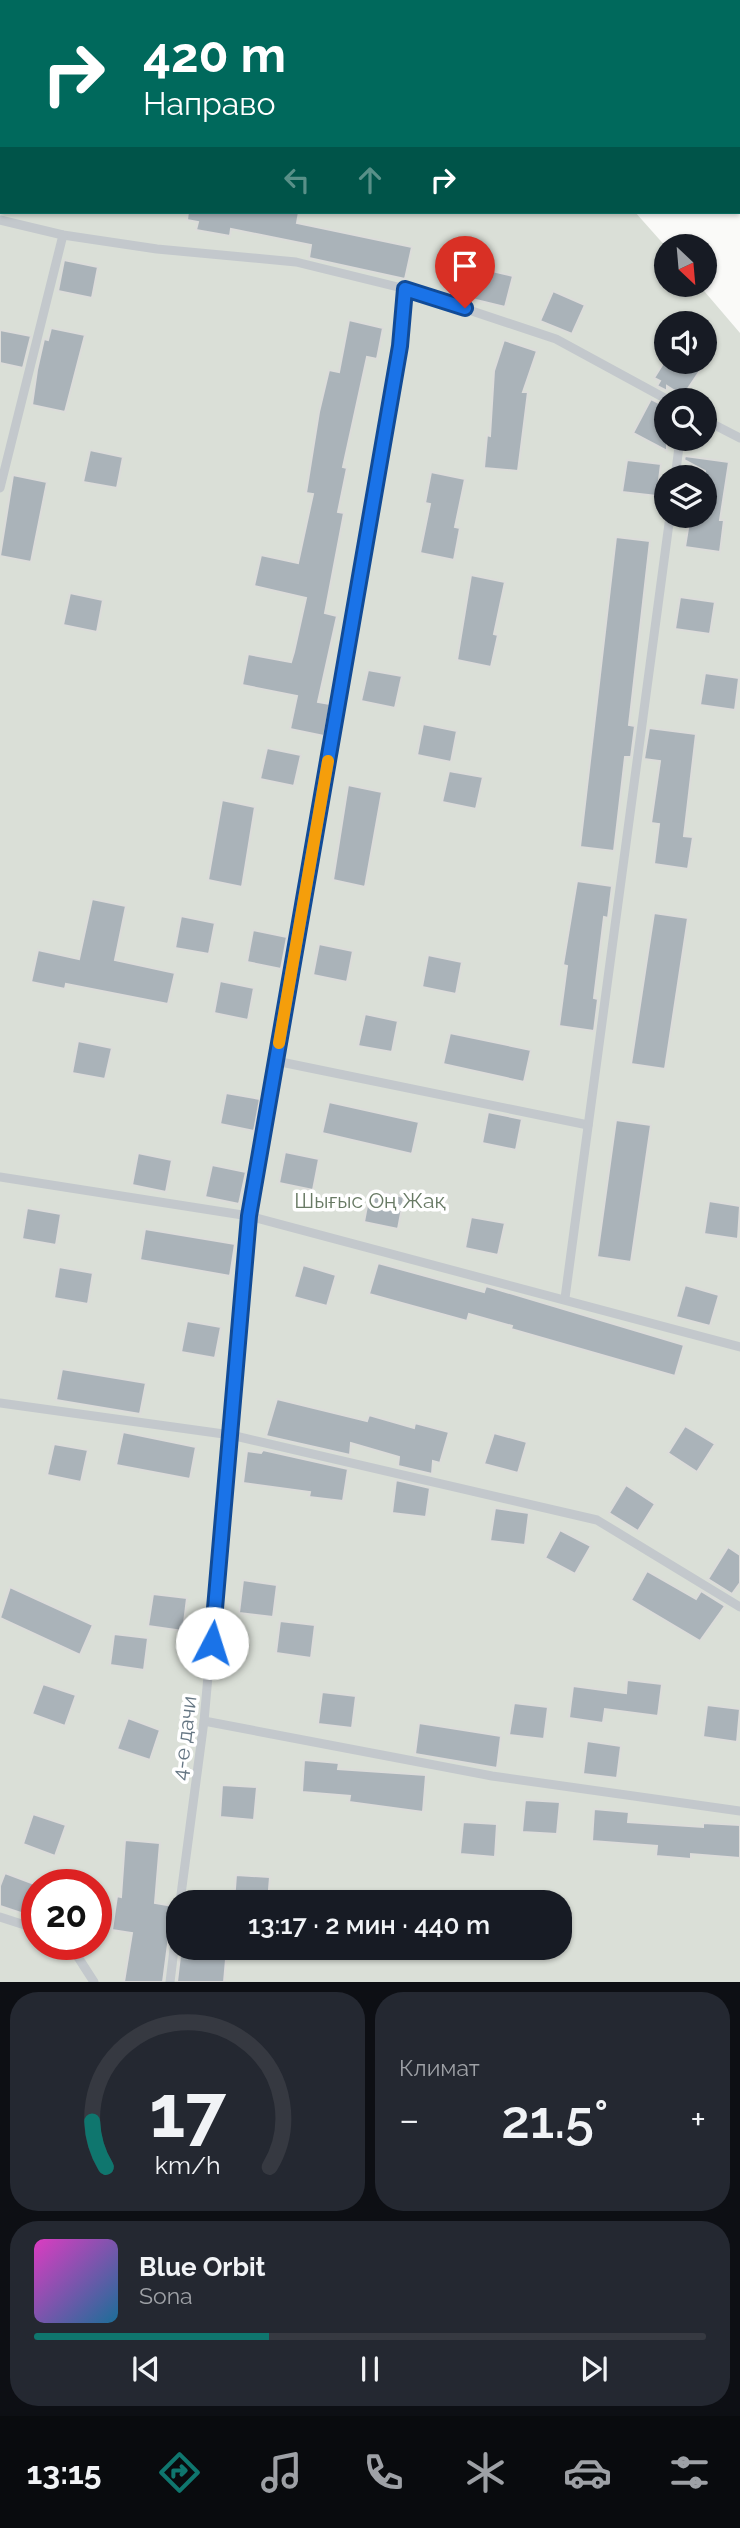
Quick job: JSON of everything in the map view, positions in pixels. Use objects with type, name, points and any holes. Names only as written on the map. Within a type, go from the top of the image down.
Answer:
[{"type":"lane","points":[[0,220],[62,235],[157,249],[296,262],[405,289],[556,339],[654,392]]},
{"type":"lane","points":[[0,488],[62,235]]},
{"type":"lane","name":"4-е дачи","points":[[182,1890],[204,1721],[232,1435],[249,1216],[397,359],[405,289]]},
{"type":"lane","points":[[717,426],[740,438]]},
{"type":"lane","points":[[565,1298],[668,528]]},
{"type":"lane","points":[[276,1061],[588,1125]]},
{"type":"lane","points":[[0,1177],[249,1216],[565,1298],[740,1347]]},
{"type":"lane","points":[[0,1404],[232,1435],[597,1520],[740,1607]]},
{"type":"lane","points":[[204,1721],[492,1776],[740,1811]]},
{"type":"lane","points":[[0,1917],[21,1924]]},
{"type":"lane","points":[[80,1960],[94,1982]]},
{"type":"lane","points":[[170,1982],[173,1960]]},
{"type":"green space","name":"Шығыс Оң Жақ","points":[[0,214],[637,214],[655,234],[654,298],[710,298],[740,333],[740,1982],[0,1982]]},
{"type":"building","points":[[188,214],[299,214],[297,223],[412,247],[405,279],[309,258],[311,245],[231,229],[230,236],[196,230],[198,222],[187,220]]},
{"type":"building","points":[[64,260],[98,267],[92,298],[58,291]]},
{"type":"building","points":[[479,268],[513,276],[505,307],[472,299]]},
{"type":"building","points":[[553,291],[585,305],[572,334],[540,321]]},
{"type":"building","points":[[349,320],[383,328],[377,359],[367,357],[343,467],[347,468],[338,512],[344,513],[325,613],[337,616],[318,702],[330,704],[324,736],[290,729],[297,696],[242,685],[248,654],[291,662],[294,652],[306,598],[254,586],[261,555],[298,563],[313,494],[306,493],[319,412],[329,370],[339,372]]},
{"type":"building","points":[[51,328],[85,335],[65,412],[32,405],[44,339],[48,340]]},
{"type":"building","points":[[0,330],[31,336],[23,368],[0,363]]},
{"type":"building","points":[[504,340],[537,351],[523,392],[528,392],[518,471],[484,468],[487,435],[490,436],[494,371]]},
{"type":"building","points":[[656,374],[698,374],[688,388],[661,388],[657,386],[660,381],[654,378]]},
{"type":"building","points":[[651,399],[654,400],[654,444],[633,433]]},
{"type":"building","points":[[90,450],[123,457],[117,488],[83,482]]},
{"type":"building","points":[[685,456],[729,462],[720,520],[724,520],[720,552],[685,547],[688,528],[717,528],[717,465],[694,465],[684,460]]},
{"type":"building","points":[[627,460],[661,464],[654,465],[654,496],[622,492]]},
{"type":"building","points":[[431,472],[465,479],[455,527],[460,528],[454,560],[420,553],[430,504],[425,503]]},
{"type":"building","points":[[13,475],[47,482],[31,562],[0,556]]},
{"type":"building","points":[[616,537],[650,541],[629,725],[635,726],[631,757],[625,757],[614,851],[580,847]]},
{"type":"building","points":[[471,575],[505,582],[494,634],[498,635],[491,667],[457,660]]},
{"type":"building","points":[[70,593],[103,600],[97,632],[63,625]]},
{"type":"building","points":[[680,597],[715,602],[710,634],[675,629]]},
{"type":"building","points":[[368,670],[402,676],[395,708],[361,701]]},
{"type":"building","points":[[705,673],[739,678],[735,710],[700,705]]},
{"type":"building","points":[[423,724],[457,731],[451,762],[417,755]]},
{"type":"building","points":[[649,728],[696,734],[684,836],[693,837],[688,869],[654,864],[659,824],[651,823],[660,761],[644,759]]},
{"type":"building","points":[[267,748],[301,755],[294,786],[260,779]]},
{"type":"building","points":[[449,771],[483,777],[476,809],[442,802]]},
{"type":"building","points":[[348,785],[382,792],[365,887],[333,880]]},
{"type":"building","points":[[222,800],[255,807],[242,887],[208,880]]},
{"type":"building","points":[[577,881],[612,886],[608,918],[604,917],[594,998],[598,999],[594,1031],[559,1026],[567,966],[563,965]]},
{"type":"building","points":[[92,899],[126,906],[115,960],[175,973],[168,1004],[66,984],[65,989],[31,982],[38,950],[79,959]]},
{"type":"building","points":[[654,913],[688,918],[665,1069],[631,1064]]},
{"type":"building","points":[[181,916],[215,923],[209,954],[175,948]]},
{"type":"building","points":[[253,930],[287,937],[281,969],[247,962]]},
{"type":"building","points":[[319,944],[353,951],[347,982],[313,975]]},
{"type":"building","points":[[428,955],[462,962],[456,994],[422,987]]},
{"type":"building","points":[[220,981],[254,988],[248,1020],[214,1013]]},
{"type":"building","points":[[365,1014],[398,1021],[392,1052],[358,1046]]},
{"type":"building","points":[[450,1033],[531,1050],[524,1082],[443,1064]]},
{"type":"building","points":[[78,1041],[112,1048],[105,1079],[72,1073]]},
{"type":"building","points":[[226,1093],[260,1099],[254,1131],[220,1124]]},
{"type":"building","points":[[329,1102],[419,1122],[412,1154],[322,1133]]},
{"type":"building","points":[[488,1112],[522,1119],[516,1150],[482,1143]]},
{"type":"building","points":[[616,1120],[651,1125],[631,1262],[597,1257]]},
{"type":"building","points":[[285,1152],[319,1159],[313,1190],[279,1183]]},
{"type":"building","points":[[138,1153],[172,1160],[166,1192],[132,1185]]},
{"type":"building","points":[[212,1165],[246,1172],[239,1204],[205,1197]]},
{"type":"building","points":[[370,1190],[404,1197],[398,1229],[364,1222]]},
{"type":"building","points":[[709,1201],[740,1206],[738,1239],[704,1234]]},
{"type":"building","points":[[27,1208],[61,1214],[56,1245],[22,1239]]},
{"type":"building","points":[[471,1217],[505,1223],[498,1255],[465,1248]]},
{"type":"building","points":[[145,1229],[235,1244],[230,1276],[140,1260]]},
{"type":"building","points":[[378,1263],[484,1292],[486,1286],[684,1345],[675,1376],[511,1329],[512,1326],[469,1314],[467,1321],[369,1294]]},
{"type":"building","points":[[303,1265],[336,1275],[327,1306],[294,1297]]},
{"type":"building","points":[[59,1267],[93,1273],[88,1304],[54,1298]]},
{"type":"building","points":[[685,1285],[719,1295],[710,1326],[676,1317]]},
{"type":"building","points":[[187,1321],[221,1327],[215,1358],[181,1352]]},
{"type":"building","points":[[62,1369],[146,1383],[140,1414],[56,1400]]},
{"type":"building","points":[[277,1399],[367,1421],[369,1415],[414,1428],[415,1423],[449,1432],[440,1463],[433,1461],[432,1474],[398,1466],[399,1457],[351,1443],[350,1455],[266,1436]]},
{"type":"building","points":[[685,1426],[715,1444],[697,1472],[668,1453]]},
{"type":"building","points":[[123,1432],[196,1447],[190,1479],[116,1465]]},
{"type":"building","points":[[494,1433],[527,1442],[518,1473],[484,1464]]},
{"type":"building","points":[[54,1444],[88,1450],[81,1482],[47,1475]]},
{"type":"building","points":[[263,1450],[348,1469],[343,1501],[309,1497],[310,1492],[243,1483],[247,1451],[261,1453]]},
{"type":"building","points":[[396,1480],[430,1488],[426,1517],[392,1513]]},
{"type":"building","points":[[626,1485],[655,1504],[638,1531],[609,1513]]},
{"type":"building","points":[[495,1508],[529,1513],[525,1545],[490,1541]]},
{"type":"building","points":[[560,1530],[591,1546],[575,1574],[545,1558]]},
{"type":"building","points":[[728,1547],[740,1555],[740,1583],[732,1594],[708,1579]]},
{"type":"building","points":[[647,1571],[696,1599],[701,1591],[725,1606],[700,1641],[631,1600]]},
{"type":"building","points":[[243,1580],[277,1585],[273,1617],[239,1613]]},
{"type":"building","points":[[10,1587],[93,1625],[80,1655],[0,1618]]},
{"type":"building","points":[[153,1594],[187,1598],[183,1631],[148,1626]]},
{"type":"building","points":[[280,1621],[315,1625],[311,1658],[276,1653]]},
{"type":"building","points":[[114,1634],[148,1638],[144,1670],[110,1665]]},
{"type":"building","points":[[627,1680],[662,1684],[658,1716],[605,1709],[603,1723],[569,1718],[573,1686],[626,1693]]},
{"type":"building","points":[[43,1684],[76,1695],[65,1726],[32,1714]]},
{"type":"building","points":[[322,1692],[356,1696],[352,1728],[318,1724]]},
{"type":"building","points":[[514,1703],[548,1707],[544,1739],[509,1735]]},
{"type":"building","points":[[707,1705],[740,1709],[737,1742],[703,1737]]},
{"type":"building","points":[[128,1718],[160,1730],[150,1760],[117,1749]]},
{"type":"building","points":[[419,1723],[501,1736],[497,1768],[415,1754]]},
{"type":"building","points":[[587,1741],[621,1746],[617,1778],[583,1774]]},
{"type":"building","points":[[304,1760],[339,1763],[338,1769],[426,1775],[423,1812],[349,1802],[350,1796],[302,1792]]},
{"type":"building","points":[[222,1785],[257,1787],[254,1820],[220,1817]]},
{"type":"building","points":[[525,1800],[560,1802],[557,1834],[522,1832]]},
{"type":"building","points":[[594,1809],[629,1812],[628,1822],[703,1827],[703,1823],[740,1825],[740,1858],[691,1854],[691,1859],[656,1856],[657,1846],[592,1841]]},
{"type":"building","points":[[33,1814],[66,1825],[55,1856],[23,1844]]},
{"type":"building","points":[[463,1822],[497,1824],[495,1857],[460,1854]]},
{"type":"building","points":[[125,1840],[160,1843],[155,1903],[166,1905],[166,1959],[163,1982],[124,1982],[132,1933],[112,1930],[117,1896],[121,1897]]},
{"type":"building","points":[[5,1873],[21,1879],[21,1913],[0,1906],[0,1886]]},
{"type":"building","points":[[236,1875],[270,1877],[269,1890],[235,1890]]},
{"type":"building","points":[[180,1960],[226,1960],[224,1982],[177,1982]]},
{"type":"slow traffic","points":[[279,1043],[328,761]]},
{"type":"route","points":[[212,1643],[249,1216],[400,346],[405,289],[465,308]]}]
